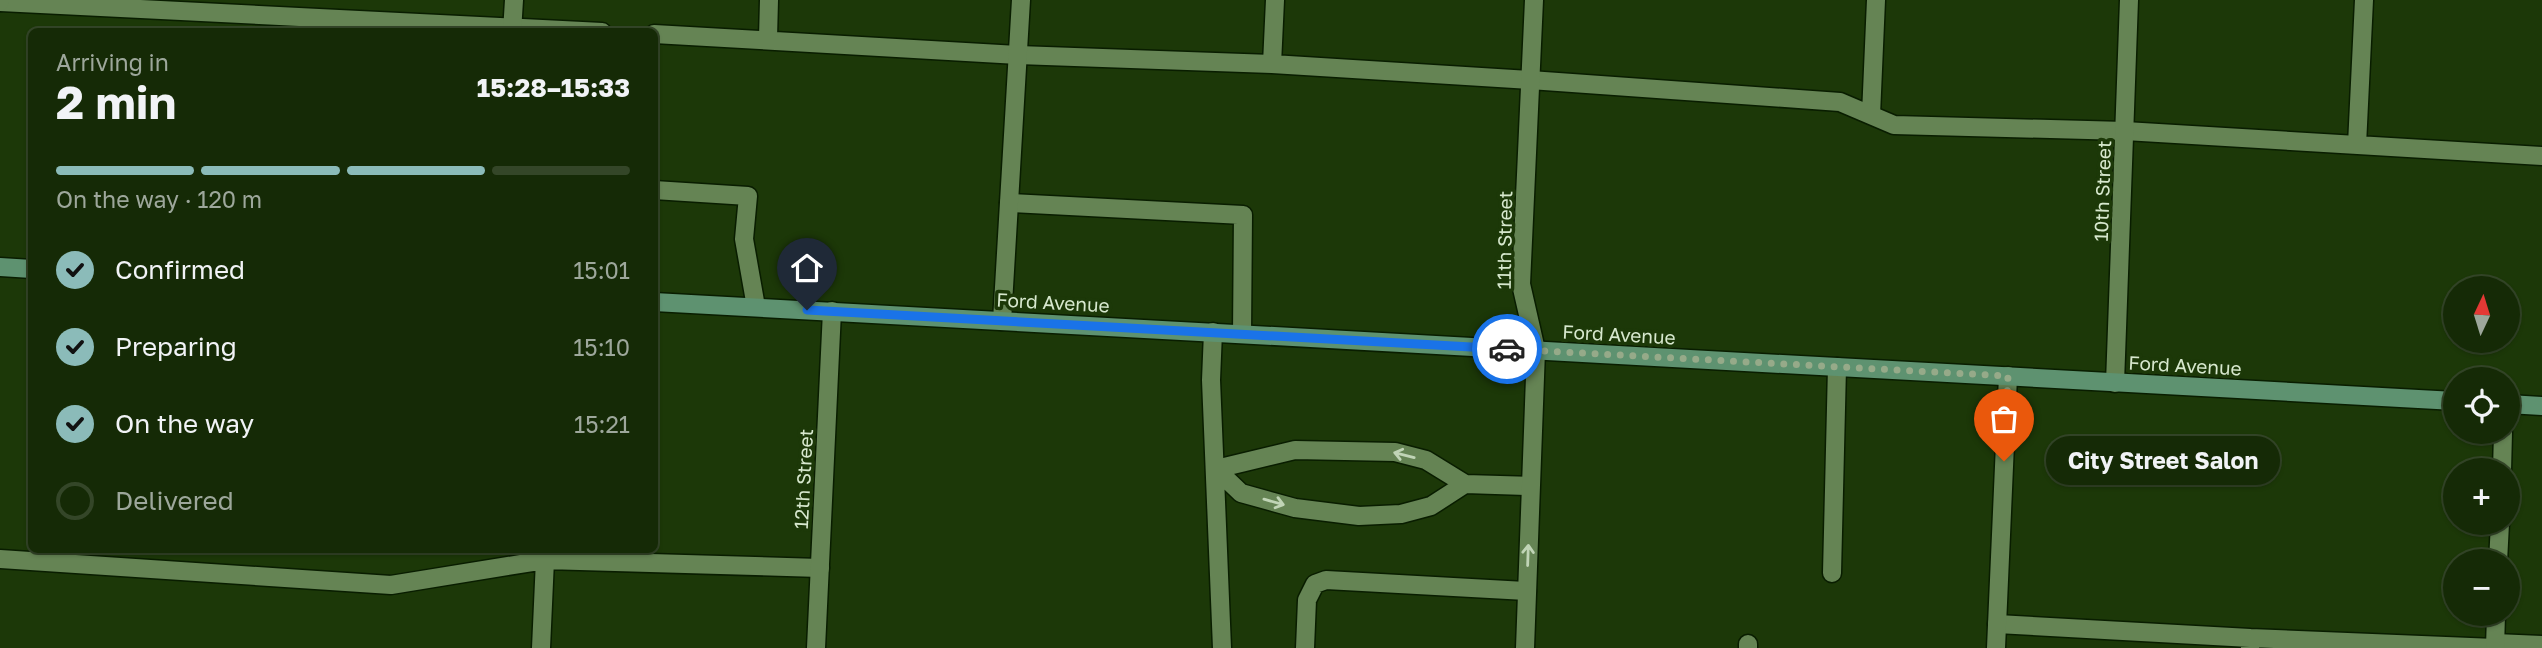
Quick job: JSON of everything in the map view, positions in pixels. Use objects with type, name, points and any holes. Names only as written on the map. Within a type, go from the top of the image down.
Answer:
[{"type":"main road","points":[[0,267],[28,269]]},
{"type":"main road","name":"Ford Avenue","points":[[658,302],[2443,400]]},
{"type":"main road","points":[[2520,404],[2542,405]]},
{"type":"street","points":[[512,28],[514,0]]},
{"type":"street","points":[[768,38],[769,0]]},
{"type":"street","points":[[1002,321],[1021,0]]},
{"type":"street","points":[[1272,64],[1275,0]]},
{"type":"street","name":"11th Street","points":[[1525,648],[1536,350],[1521,284],[1534,0]]},
{"type":"street","points":[[1871,115],[1877,0]]},
{"type":"street","name":"10th Street","points":[[2115,383],[2129,0]]},
{"type":"street","points":[[2357,145],[2364,0]]},
{"type":"street","points":[[0,1],[255,8],[489,28]]},
{"type":"street","points":[[658,34],[768,38],[1018,55],[1272,64],[1840,102],[1894,125],[2125,131],[2542,156]]},
{"type":"street","points":[[658,190],[748,196],[744,239],[756,307]]},
{"type":"street","points":[[1009,203],[1242,215],[1242,334]]},
{"type":"street","name":"12th Street","points":[[816,648],[832,311]]},
{"type":"street","points":[[1213,332],[1211,380],[1222,648]]},
{"type":"street","points":[[1832,573],[1838,367]]},
{"type":"street","points":[[1996,648],[2008,376]]},
{"type":"street","points":[[1216,469],[1295,450],[1395,452],[1426,460],[1465,484],[1530,486]]},
{"type":"street","points":[[1216,469],[1241,493],[1294,508],[1359,516],[1401,514],[1431,506],[1465,484]]},
{"type":"street","points":[[0,559],[391,585],[545,560],[820,568]]},
{"type":"street","points":[[541,648],[545,560]]},
{"type":"street","points":[[1305,648],[1307,600],[1315,584],[1326,580],[1527,592]]},
{"type":"street","points":[[1997,624],[2250,643],[2542,645]]},
{"type":"street","points":[[2495,646],[2496,626]]},
{"type":"way so far","points":[[1507,349],[2008,376],[2004,461]]},
{"type":"place","name":"City Street Salon","points":[[2004,461]]},
{"type":"route","points":[[807,310],[1507,349]]}]
